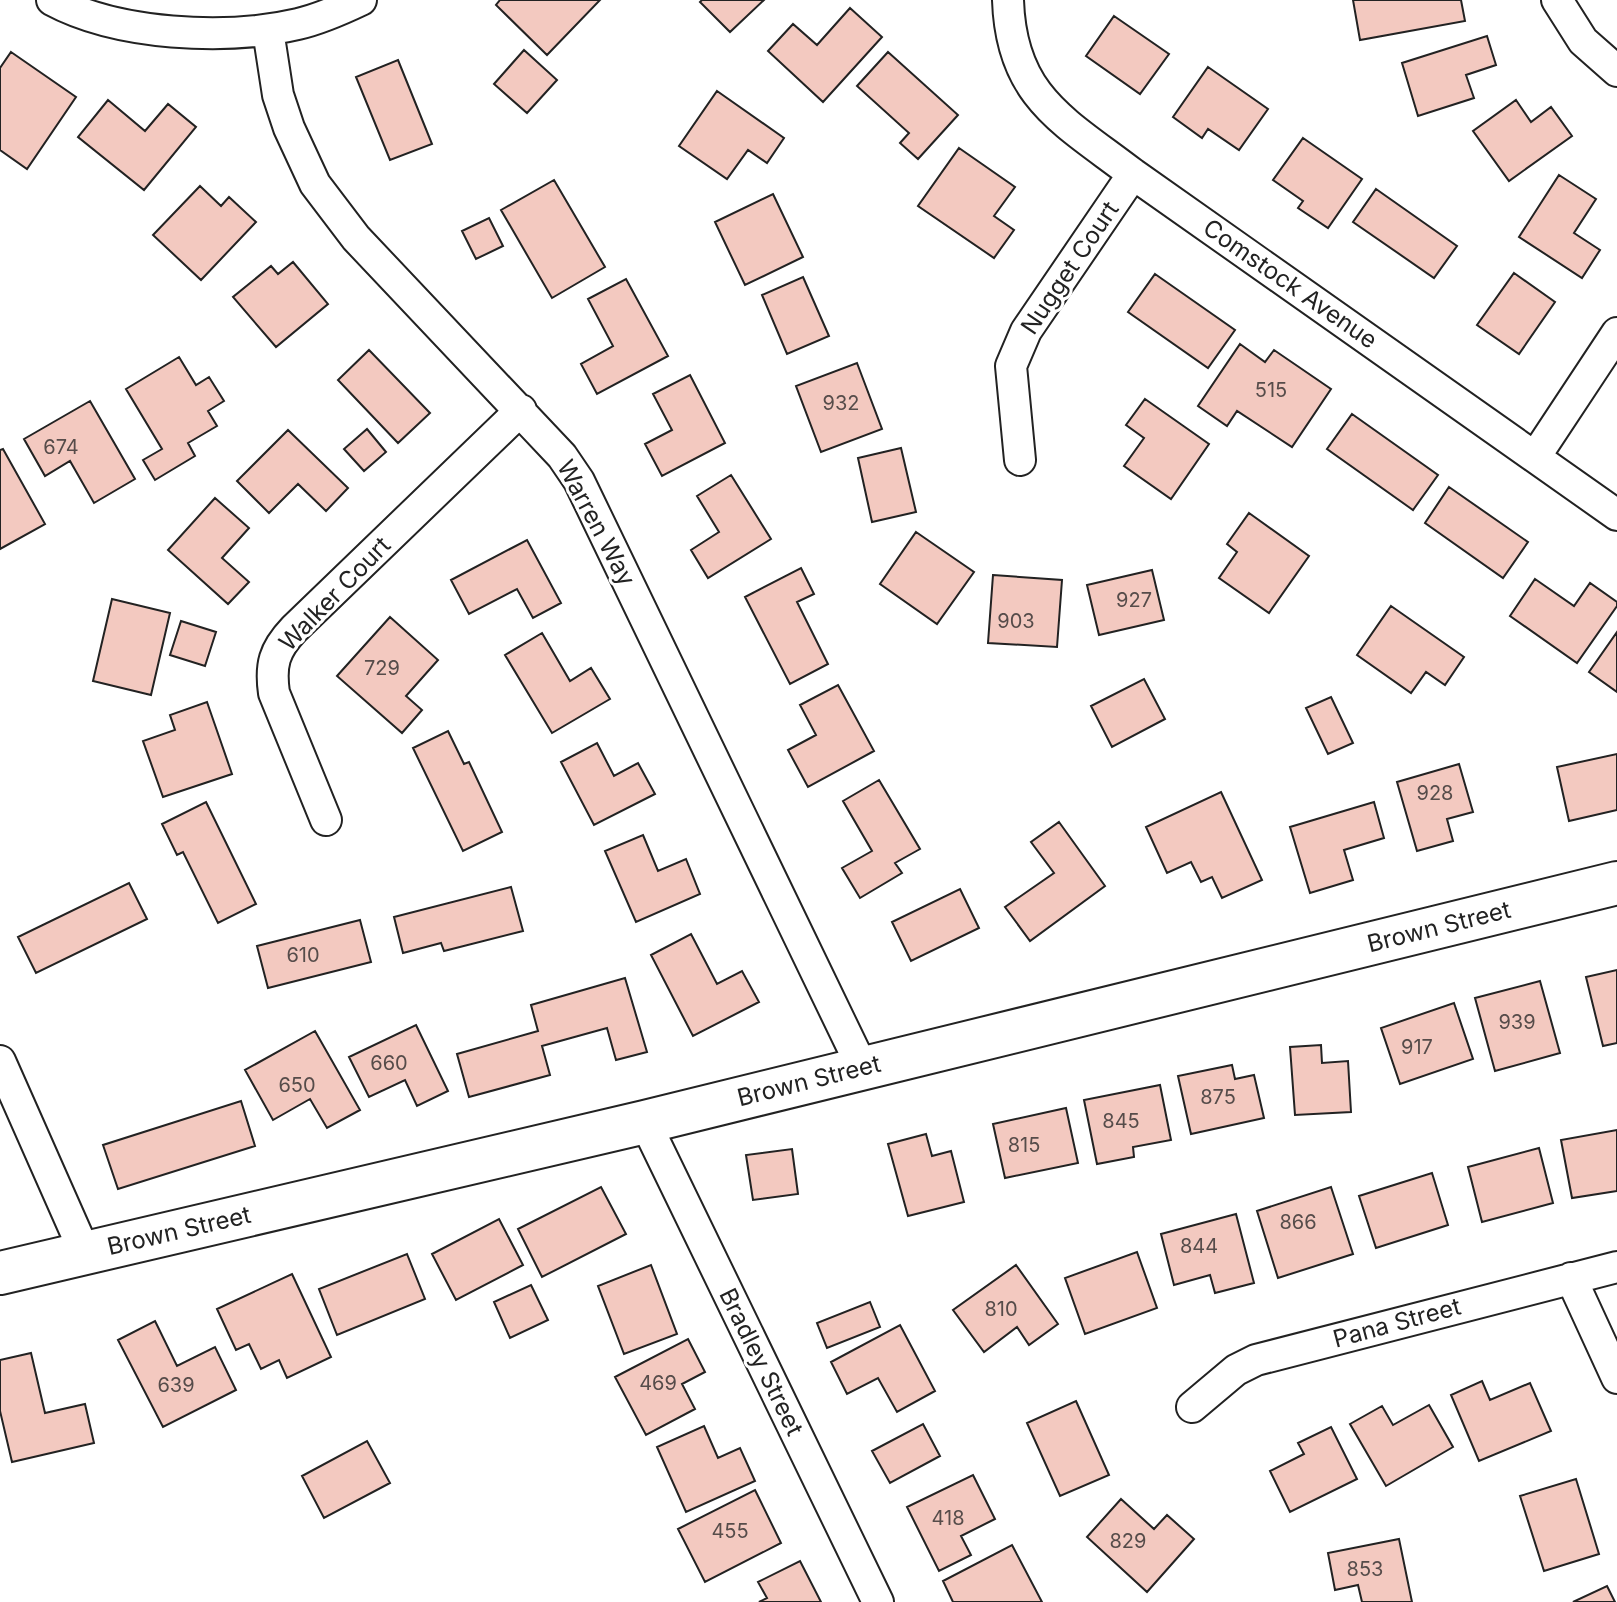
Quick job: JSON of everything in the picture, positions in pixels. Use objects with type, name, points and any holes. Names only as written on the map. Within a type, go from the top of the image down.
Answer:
[{"type":"street","points":[[52,0],[110,23],[142,29],[193,32],[268,30],[323,17],[361,0]]},
{"type":"street","points":[[1557,0],[1583,41],[1617,71]]},
{"type":"street","name":"Comstock Avenue","points":[[1008,9],[1013,49],[1021,70],[1035,93],[1057,116],[1133,174],[1617,515]]},
{"type":"street","name":"Warren Way","points":[[268,30],[278,95],[289,128],[315,184],[356,238],[521,410],[562,456],[579,481],[862,1067]]},
{"type":"street","name":"Nugget Court","points":[[1020,460],[1011,366],[1018,348],[1026,331],[1133,174]]},
{"type":"street","points":[[1535,457],[1617,333]]},
{"type":"street","name":"Walker Court","points":[[326,820],[274,693],[271,674],[273,658],[288,636],[521,410]]},
{"type":"street","name":"Brown Street","points":[[0,1273],[645,1122],[1617,883]]},
{"type":"street","points":[[0,1061],[85,1253]]},
{"type":"street","name":"Bradley Street","points":[[645,1122],[878,1602]]},
{"type":"street","name":"Pana Street","points":[[1192,1407],[1236,1370],[1256,1360],[1617,1267]]},
{"type":"street","points":[[1571,1278],[1617,1378]]},
{"type":"building","points":[[500,0],[600,0],[547,55],[496,5]]},
{"type":"building","points":[[764,0],[730,32],[700,2]]},
{"type":"building","points":[[1353,0],[1461,0],[1465,21],[1360,40]]},
{"type":"building","points":[[850,8],[882,37],[823,102],[768,51],[793,24],[817,45]]},
{"type":"building","points":[[1114,16],[1169,54],[1140,94],[1086,56]]},
{"type":"building","points":[[1487,36],[1496,65],[1466,75],[1474,98],[1418,116],[1402,63]]},
{"type":"building","points":[[524,50],[557,80],[527,113],[494,84]]},
{"type":"building","points":[[11,52],[76,97],[27,169],[0,150],[0,68]]},
{"type":"building","points":[[888,52],[958,115],[918,159],[900,143],[909,133],[857,86]]},
{"type":"building","points":[[398,60],[432,144],[390,160],[356,77]]},
{"type":"building","points":[[1208,67],[1268,109],[1239,150],[1208,129],[1202,138],[1173,117]]},
{"type":"building","points":[[717,91],[784,138],[767,163],[748,150],[727,179],[679,146]]},
{"type":"building","points":[[108,100],[145,131],[168,104],[196,127],[144,190],[78,137]]},
{"type":"building","points":[[1516,100],[1531,122],[1551,107],[1572,136],[1509,181],[1473,131]]},
{"type":"building","points":[[1303,138],[1362,179],[1328,228],[1298,208],[1303,201],[1273,180]]},
{"type":"building","points":[[959,148],[1015,187],[994,216],[1014,230],[994,258],[918,206]]},
{"type":"building","points":[[1559,175],[1596,199],[1574,233],[1600,250],[1582,278],[1519,237]]},
{"type":"building","points":[[554,180],[605,267],[552,298],[501,210]]},
{"type":"building","points":[[200,186],[221,206],[229,197],[256,222],[201,280],[153,235]]},
{"type":"building","points":[[1376,189],[1457,246],[1434,278],[1353,222]]},
{"type":"building","points":[[773,194],[803,257],[745,285],[715,222]]},
{"type":"building","points":[[489,218],[503,246],[476,259],[462,231]]},
{"type":"building","points":[[293,262],[328,304],[276,347],[233,297],[271,266],[278,274]]},
{"type":"building","points":[[1514,273],[1555,302],[1519,354],[1477,325]]},
{"type":"building","points":[[1155,274],[1235,330],[1208,368],[1128,312]]},
{"type":"building","points":[[803,277],[829,336],[787,354],[762,295]]},
{"type":"building","points":[[626,279],[668,356],[597,394],[581,364],[613,346],[588,299]]},
{"type":"building","points":[[1240,344],[1265,362],[1274,350],[1331,389],[1292,447],[1237,411],[1227,426],[1198,406]]},
{"type":"building","points":[[369,350],[430,413],[398,443],[338,380]]},
{"type":"building","points":[[179,357],[196,385],[209,377],[224,401],[208,411],[217,426],[188,443],[195,456],[155,480],[143,460],[162,449],[126,389]]},
{"type":"building","points":[[857,363],[882,429],[821,452],[796,386]]},
{"type":"building","points":[[690,375],[725,443],[662,476],[645,444],[672,430],[653,394]]},
{"type":"building","points":[[1145,399],[1209,444],[1171,499],[1124,466],[1144,438],[1126,425]]},
{"type":"building","points":[[90,401],[135,479],[94,503],[70,461],[45,476],[24,439]]},
{"type":"building","points":[[1352,414],[1438,475],[1413,510],[1327,449]]},
{"type":"building","points":[[367,429],[386,452],[364,471],[344,449]]},
{"type":"building","points":[[288,430],[348,488],[326,511],[298,484],[269,513],[237,481]]},
{"type":"building","points":[[901,448],[916,512],[872,522],[858,458]]},
{"type":"building","points":[[3,449],[45,524],[0,549],[0,450]]},
{"type":"building","points":[[731,475],[771,539],[708,578],[691,550],[719,532],[697,496]]},
{"type":"building","points":[[1449,487],[1528,542],[1503,578],[1425,523]]},
{"type":"building","points":[[215,498],[249,528],[222,558],[249,582],[228,604],[168,550]]},
{"type":"building","points":[[1249,513],[1309,556],[1269,613],[1219,578],[1237,552],[1227,544]]},
{"type":"building","points":[[916,532],[974,572],[937,624],[880,584]]},
{"type":"building","points":[[527,540],[561,603],[533,618],[517,589],[469,614],[451,580]]},
{"type":"building","points":[[801,568],[814,594],[797,602],[828,664],[790,684],[745,597]]},
{"type":"building","points":[[1152,570],[1164,620],[1099,635],[1087,585]]},
{"type":"building","points":[[993,575],[1062,580],[1057,647],[988,643]]},
{"type":"building","points":[[1535,579],[1574,606],[1590,583],[1617,602],[1577,663],[1510,616]]},
{"type":"building","points":[[112,599],[170,613],[151,695],[93,681]]},
{"type":"building","points":[[1391,606],[1464,657],[1445,685],[1426,672],[1411,693],[1357,655]]},
{"type":"building","points":[[390,617],[438,660],[406,696],[422,710],[402,733],[337,676]]},
{"type":"building","points":[[181,621],[216,632],[205,666],[170,655]]},
{"type":"building","points":[[1617,632],[1617,692],[1589,672]]},
{"type":"building","points":[[542,633],[570,681],[591,668],[610,699],[552,733],[505,655]]},
{"type":"building","points":[[1144,679],[1165,719],[1112,747],[1091,706]]},
{"type":"building","points":[[838,685],[874,751],[808,787],[788,750],[816,735],[800,705]]},
{"type":"building","points":[[1331,697],[1353,743],[1328,754],[1306,708]]},
{"type":"building","points":[[207,702],[232,774],[163,797],[143,741],[175,730],[170,715]]},
{"type":"building","points":[[448,731],[464,764],[469,762],[502,832],[463,851],[413,748]]},
{"type":"building","points":[[597,743],[614,776],[638,763],[655,794],[594,825],[561,762]]},
{"type":"building","points":[[1617,754],[1617,810],[1569,821],[1557,767]]},
{"type":"building","points":[[1459,764],[1473,812],[1447,819],[1453,841],[1417,851],[1397,782]]},
{"type":"building","points":[[879,780],[920,849],[895,863],[902,873],[860,898],[842,868],[872,851],[843,801]]},
{"type":"building","points":[[1221,792],[1262,880],[1222,898],[1212,877],[1201,882],[1191,862],[1167,873],[1146,827]]},
{"type":"building","points":[[206,802],[256,904],[218,923],[183,852],[177,855],[162,824]]},
{"type":"building","points":[[1374,802],[1384,838],[1344,850],[1353,880],[1310,893],[1290,827]]},
{"type":"building","points":[[1059,822],[1105,886],[1030,941],[1005,907],[1054,873],[1031,842]]},
{"type":"building","points":[[643,835],[658,871],[686,859],[700,894],[636,922],[605,851]]},
{"type":"building","points":[[129,883],[147,919],[36,973],[18,937]]},
{"type":"building","points":[[511,887],[523,931],[444,951],[441,943],[403,953],[394,917]]},
{"type":"building","points":[[960,889],[979,928],[911,961],[892,922]]},
{"type":"building","points":[[360,920],[371,962],[268,988],[257,946]]},
{"type":"building","points":[[691,934],[717,984],[742,971],[759,1002],[693,1036],[651,955]]},
{"type":"building","points":[[1617,970],[1617,1043],[1603,1046],[1586,977]]},
{"type":"building","points":[[625,978],[647,1052],[616,1060],[607,1028],[542,1046],[550,1075],[469,1097],[457,1054],[538,1031],[531,1005]]},
{"type":"building","points":[[1540,981],[1560,1053],[1495,1071],[1475,998]]},
{"type":"building","points":[[1454,1003],[1473,1059],[1400,1084],[1381,1028]]},
{"type":"building","points":[[416,1025],[448,1091],[417,1106],[405,1080],[369,1097],[349,1057]]},
{"type":"building","points":[[315,1031],[360,1110],[327,1128],[310,1099],[273,1120],[245,1070]]},
{"type":"building","points":[[1321,1045],[1322,1063],[1348,1061],[1351,1112],[1295,1115],[1290,1047]]},
{"type":"building","points":[[1232,1065],[1235,1079],[1254,1075],[1264,1118],[1191,1134],[1178,1076]]},
{"type":"building","points":[[1160,1085],[1171,1140],[1133,1147],[1134,1157],[1097,1164],[1084,1100]]},
{"type":"building","points":[[241,1101],[255,1146],[118,1189],[103,1145]]},
{"type":"building","points":[[1066,1108],[1078,1163],[1005,1178],[993,1124]]},
{"type":"building","points":[[1617,1130],[1617,1191],[1572,1198],[1561,1140]]},
{"type":"building","points":[[926,1134],[932,1156],[951,1151],[964,1202],[908,1216],[888,1144]]},
{"type":"building","points":[[1539,1148],[1553,1203],[1482,1222],[1468,1167]]},
{"type":"building","points":[[792,1149],[798,1194],[753,1200],[746,1155]]},
{"type":"building","points":[[1432,1173],[1448,1225],[1376,1248],[1359,1196]]},
{"type":"building","points":[[601,1187],[626,1234],[542,1277],[518,1229]]},
{"type":"building","points":[[1331,1187],[1353,1254],[1278,1278],[1257,1211]]},
{"type":"building","points":[[1236,1214],[1254,1283],[1215,1293],[1210,1275],[1174,1285],[1161,1234]]},
{"type":"building","points":[[499,1219],[523,1265],[456,1300],[432,1254]]},
{"type":"building","points":[[1137,1252],[1157,1308],[1085,1334],[1065,1278]]},
{"type":"building","points":[[407,1254],[425,1299],[337,1335],[319,1289]]},
{"type":"building","points":[[651,1265],[677,1334],[624,1354],[598,1286]]},
{"type":"building","points":[[1016,1265],[1058,1324],[1029,1345],[1017,1327],[984,1352],[953,1310]]},
{"type":"building","points":[[292,1274],[331,1357],[287,1378],[279,1360],[261,1369],[249,1344],[236,1350],[217,1309]]},
{"type":"building","points":[[531,1285],[548,1320],[510,1338],[494,1302]]},
{"type":"building","points":[[870,1302],[880,1327],[827,1348],[817,1323]]},
{"type":"building","points":[[155,1321],[177,1366],[215,1347],[236,1390],[163,1427],[118,1340]]},
{"type":"building","points":[[900,1325],[935,1391],[897,1412],[878,1378],[847,1394],[831,1362]]},
{"type":"building","points":[[688,1339],[705,1372],[682,1384],[695,1409],[646,1435],[615,1377]]},
{"type":"building","points":[[31,1353],[45,1413],[85,1404],[94,1443],[12,1462],[0,1411],[0,1360]]},
{"type":"building","points":[[1482,1381],[1490,1400],[1530,1383],[1551,1431],[1479,1461],[1451,1395]]},
{"type":"building","points":[[1076,1401],[1109,1475],[1060,1496],[1027,1423]]},
{"type":"building","points":[[1429,1405],[1453,1447],[1386,1486],[1350,1424],[1382,1406],[1393,1425]]},
{"type":"building","points":[[923,1424],[940,1456],[890,1483],[872,1451]]},
{"type":"building","points":[[704,1426],[718,1458],[740,1448],[755,1481],[686,1512],[657,1447]]},
{"type":"building","points":[[1331,1427],[1357,1479],[1290,1512],[1270,1471],[1304,1454],[1298,1443]]},
{"type":"building","points":[[367,1441],[390,1483],[324,1518],[302,1476]]},
{"type":"building","points":[[973,1475],[995,1519],[961,1536],[971,1555],[939,1571],[907,1507]]},
{"type":"building","points":[[1576,1479],[1599,1554],[1544,1571],[1520,1496]]},
{"type":"building","points":[[755,1490],[781,1543],[705,1582],[678,1529]]},
{"type":"building","points":[[1121,1499],[1154,1529],[1167,1515],[1194,1539],[1147,1592],[1087,1537]]},
{"type":"building","points":[[1399,1539],[1412,1602],[1362,1602],[1358,1585],[1335,1590],[1328,1553]]},
{"type":"building","points":[[1012,1545],[1042,1602],[953,1602],[943,1581]]},
{"type":"building","points":[[800,1561],[821,1602],[759,1602],[767,1598],[758,1582]]},
{"type":"building","points":[[1607,1586],[1615,1602],[1573,1602]]}]
